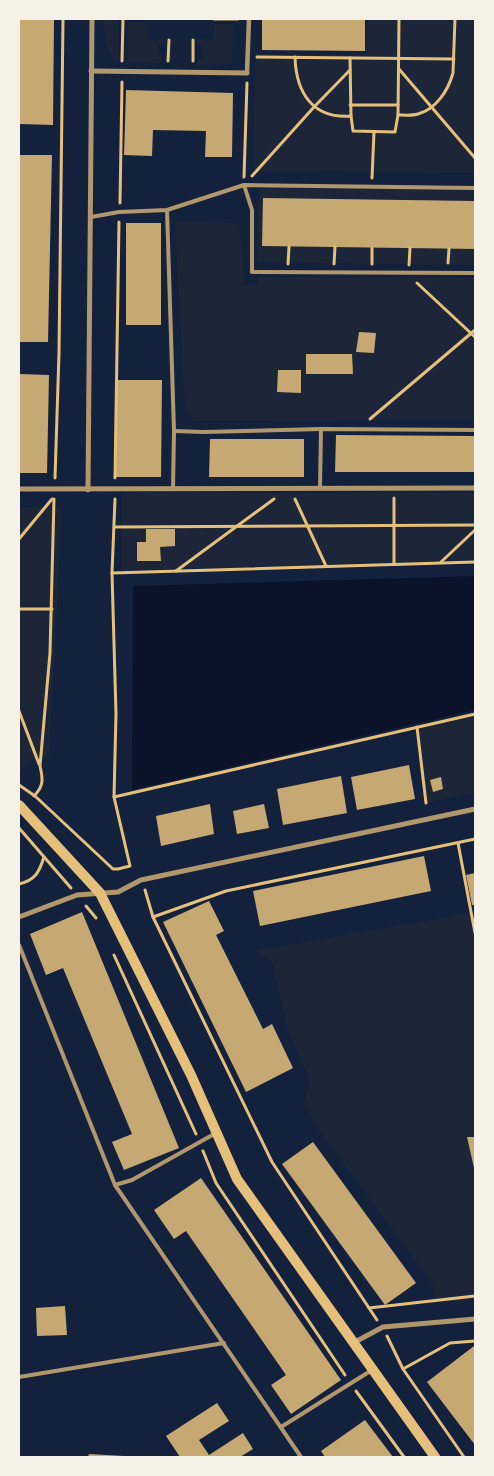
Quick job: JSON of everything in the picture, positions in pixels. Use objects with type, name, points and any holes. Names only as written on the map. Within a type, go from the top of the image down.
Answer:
[{"type":"main road","points":[[21,807],[100,894],[191,1075],[237,1179],[435,1457]]},
{"type":"street","points":[[88,490],[92,19]]},
{"type":"street","points":[[91,71],[247,73],[249,19]]},
{"type":"street","points":[[19,488],[88,490],[173,488],[475,488]]},
{"type":"street","points":[[19,917],[77,895],[118,892],[141,880],[475,810]]},
{"type":"street","points":[[352,1343],[383,1327],[475,1319]]},
{"type":"lane","points":[[91,217],[119,212],[167,210],[244,185],[475,188]]},
{"type":"lane","points":[[244,185],[252,210],[252,272],[475,273]]},
{"type":"lane","points":[[167,210],[174,431],[173,488]]},
{"type":"lane","points":[[174,431],[321,429],[475,430]]},
{"type":"lane","points":[[320,488],[321,429]]},
{"type":"lane","points":[[19,945],[115,1185],[301,1457]]},
{"type":"lane","points":[[115,1185],[132,1180],[216,1133]]},
{"type":"lane","points":[[19,1377],[224,1343]]},
{"type":"lane","points":[[281,1427],[372,1370]]},
{"type":"path","points":[[54,489],[59,353],[63,19]]},
{"type":"path","points":[[19,785],[35,796],[113,869],[130,866],[114,796],[116,714],[112,573],[123,19]]},
{"type":"path","points":[[214,19],[249,19]]},
{"type":"path","points":[[350,58],[350,105],[353,131],[395,132],[398,116],[399,19]]},
{"type":"path","points":[[398,116],[417,114],[432,107],[451,82],[454,59],[455,19]]},
{"type":"path","points":[[168,72],[169,40]]},
{"type":"path","points":[[192,72],[193,40]]},
{"type":"path","points":[[248,57],[454,59]]},
{"type":"path","points":[[295,57],[298,78],[307,100],[322,113],[334,116],[351,116]]},
{"type":"path","points":[[399,69],[475,158]]},
{"type":"path","points":[[244,185],[350,70]]},
{"type":"path","points":[[244,185],[247,73]]},
{"type":"path","points":[[350,105],[398,105]]},
{"type":"path","points":[[372,187],[374,132]]},
{"type":"path","points":[[288,272],[289,247]]},
{"type":"path","points":[[334,272],[335,247]]},
{"type":"path","points":[[410,248],[408,273],[475,337]]},
{"type":"path","points":[[358,429],[475,330]]},
{"type":"path","points":[[175,571],[290,488],[326,566]]},
{"type":"path","points":[[394,488],[394,564]]},
{"type":"path","points":[[19,539],[54,498],[50,653],[40,766]]},
{"type":"path","points":[[114,528],[475,525]]},
{"type":"path","points":[[441,563],[475,530]]},
{"type":"path","points":[[112,573],[475,562]]},
{"type":"path","points":[[19,610],[52,609]]},
{"type":"path","points":[[19,711],[44,781],[35,796],[21,807]]},
{"type":"path","points":[[114,796],[475,714]]},
{"type":"path","points":[[417,727],[426,803]]},
{"type":"path","points":[[153,918],[226,891],[475,839]]},
{"type":"path","points":[[458,843],[475,932]]},
{"type":"path","points":[[19,884],[34,878],[40,870],[44,857]]},
{"type":"path","points":[[141,880],[153,918],[272,1162],[368,1308],[383,1327],[403,1369],[464,1457]]},
{"type":"path","points":[[368,1308],[475,1296]]},
{"type":"path","points":[[403,1369],[450,1343],[475,1341]]},
{"type":"shaded area","points":[[104,19],[118,19],[118,61],[107,47]]},
{"type":"shaded area","points":[[368,19],[475,19],[475,173],[254,171],[255,54],[367,55]]},
{"type":"shaded area","points":[[128,22],[148,23],[148,40],[163,40],[163,44],[159,44],[158,56],[161,56],[161,63],[127,62]]},
{"type":"shaded area","points":[[214,24],[233,24],[232,64],[197,64],[197,59],[203,59],[203,46],[197,45],[197,39],[213,40]]},
{"type":"shaded area","points":[[259,188],[475,189],[475,265],[257,262]]},
{"type":"shaded area","points":[[175,222],[239,223],[245,285],[258,285],[259,277],[475,278],[475,420],[192,421],[185,410]]},
{"type":"shaded area","points":[[122,493],[475,493],[475,562],[122,570]]},
{"type":"shaded area","points":[[19,507],[62,508],[49,757],[36,757],[19,773]]},
{"type":"shaded area","points":[[475,576],[475,710],[132,790],[133,586]]},
{"type":"shaded area","points":[[475,715],[475,793],[426,803],[417,727]]},
{"type":"shaded area","points":[[475,912],[475,1300],[435,1302],[434,1286],[320,1131],[304,1104],[310,1080],[288,1032],[272,962],[255,951]]},
{"type":"building","points":[[19,19],[54,19],[53,125],[19,124]]},
{"type":"building","points":[[262,19],[365,19],[365,51],[262,50]]},
{"type":"building","points":[[126,90],[233,93],[232,157],[205,157],[206,131],[153,130],[152,156],[124,155]]},
{"type":"building","points":[[19,155],[52,155],[48,342],[19,342]]},
{"type":"building","points":[[263,198],[475,201],[475,249],[262,246]]},
{"type":"building","points":[[126,223],[161,223],[161,325],[126,325]]},
{"type":"building","points":[[359,332],[376,333],[374,353],[356,352]]},
{"type":"building","points":[[306,354],[352,354],[353,374],[306,374]]},
{"type":"building","points":[[278,370],[301,370],[301,393],[277,392]]},
{"type":"building","points":[[19,374],[49,375],[47,473],[19,473]]},
{"type":"building","points":[[117,380],[162,380],[161,477],[115,477]]},
{"type":"building","points":[[336,435],[475,436],[475,472],[335,472]]},
{"type":"building","points":[[210,439],[304,439],[304,477],[209,477]]},
{"type":"building","points":[[146,529],[175,529],[175,546],[160,547],[161,561],[137,561],[137,542],[146,542]]},
{"type":"building","points":[[409,765],[415,799],[357,810],[351,777]]},
{"type":"building","points":[[341,776],[347,813],[283,825],[277,789]]},
{"type":"building","points":[[441,777],[443,789],[433,792],[430,780]]},
{"type":"building","points":[[210,804],[214,834],[161,846],[156,816]]},
{"type":"building","points":[[264,804],[269,828],[237,834],[233,811]]},
{"type":"building","points":[[424,856],[431,891],[260,926],[253,891]]},
{"type":"building","points":[[475,873],[475,905],[472,905],[466,875]]},
{"type":"building","points":[[209,901],[224,931],[216,935],[263,1029],[272,1024],[293,1068],[246,1092],[163,922]]},
{"type":"building","points":[[82,912],[179,1148],[124,1170],[112,1142],[132,1134],[63,968],[46,975],[30,934]]},
{"type":"building","points":[[467,1137],[475,1137],[475,1168],[474,1168]]},
{"type":"building","points":[[313,1142],[416,1283],[385,1305],[282,1164]]},
{"type":"building","points":[[201,1178],[341,1380],[291,1414],[271,1385],[286,1375],[186,1231],[174,1239],[154,1210]]},
{"type":"building","points":[[65,1306],[67,1335],[37,1336],[36,1308]]},
{"type":"building","points":[[474,1346],[475,1348],[475,1445],[427,1382]]},
{"type":"building","points":[[217,1403],[229,1421],[199,1440],[209,1455],[243,1433],[253,1449],[240,1457],[180,1457],[166,1436]]},
{"type":"building","points":[[365,1420],[393,1457],[325,1457],[321,1451]]},
{"type":"building","points":[[89,1454],[124,1456],[124,1457],[88,1457]]}]
